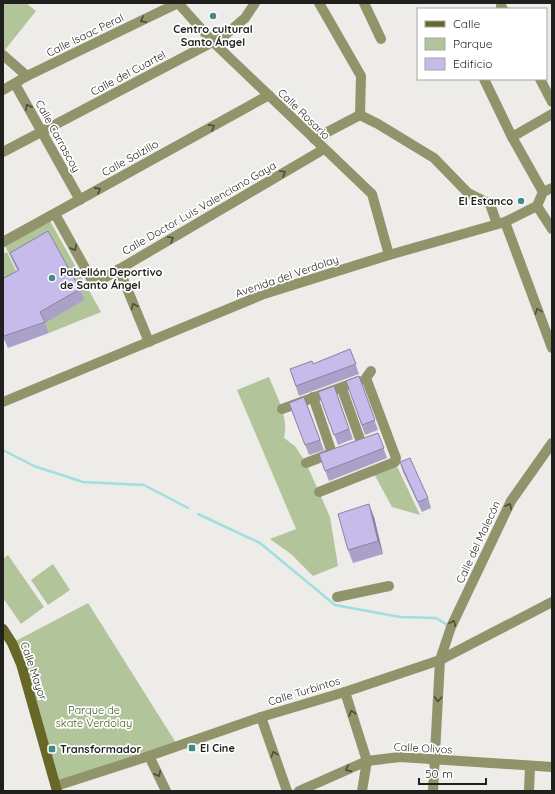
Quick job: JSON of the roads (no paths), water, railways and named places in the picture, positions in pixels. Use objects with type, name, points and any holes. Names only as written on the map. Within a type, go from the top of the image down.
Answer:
[{"type":"main road","name":"Calle Mayor","points":[[3,629],[12,642],[21,664],[56,788]]},
{"type":"street","name":"Calle Rosario","points":[[178,3],[213,42],[372,194],[389,255]]},
{"type":"street","name":"Calle Isaac Peral","points":[[3,90],[27,76],[178,3]]},
{"type":"street","name":"Calle del Cuartel","points":[[3,152],[224,36],[245,18],[255,3]]},
{"type":"street","points":[[319,3],[361,76],[360,115]]},
{"type":"street","points":[[364,3],[381,39]]},
{"type":"street","points":[[3,55],[27,76]]},
{"type":"street","points":[[484,80],[512,137],[548,190],[537,206],[552,229]]},
{"type":"street","points":[[541,80],[552,102]]},
{"type":"street","name":"Calle Carrascoy","points":[[15,84],[80,200]]},
{"type":"street","name":"Calle Salzillo","points":[[3,242],[269,95]]},
{"type":"street","points":[[512,137],[552,114]]},
{"type":"street","points":[[314,139],[360,115]]},
{"type":"street","points":[[360,115],[378,124],[434,158],[468,193],[490,204],[501,223],[552,348]]},
{"type":"street","name":"Calle Doctor Luis Valenciano Gaya","points":[[55,214],[94,284],[324,149]]},
{"type":"street","name":"Avenida del Verdolay","points":[[3,402],[264,294],[389,255],[501,223],[537,206]]},
{"type":"street","points":[[119,269],[149,342]]},
{"type":"street","points":[[282,409],[342,389],[369,374],[380,436],[396,458],[395,462],[319,492]]},
{"type":"street","points":[[342,389],[357,444],[380,436]]},
{"type":"street","points":[[306,463],[335,452],[314,398]]},
{"type":"street","name":"Calle del Malecón","points":[[433,791],[440,660],[451,627],[511,501],[552,443]]},
{"type":"street","points":[[337,597],[389,586]]},
{"type":"street","name":"Calle Turbintos","points":[[56,788],[261,717],[345,692],[440,660],[552,602]]},
{"type":"street","points":[[345,692],[367,761],[362,791]]},
{"type":"street","points":[[261,717],[287,791]]},
{"type":"street","points":[[149,756],[166,791]]},
{"type":"street","name":"Calle Olivos","points":[[299,791],[367,761],[400,757],[552,767]]},
{"type":"street","points":[[529,791],[530,766]]},
{"type":"waterway","points":[[3,450],[34,466],[83,482],[144,485],[188,508]]},
{"type":"waterway","points":[[198,514],[260,543],[335,605],[400,617],[436,618],[449,626]]},
{"type":"place","name":"Centro cultural Santo Ángel","points":[[213,16]]},
{"type":"place","name":"El Estanco","points":[[521,201]]},
{"type":"place","name":"Pabellón Deportivo de Santo Ángel","points":[[52,278]]},
{"type":"place","name":"El Cine","points":[[192,748]]},
{"type":"place","name":"Transformador","points":[[52,749]]},
{"type":"park label","name":"Parque de skate Verdolay","points":[[94,716]]}]
